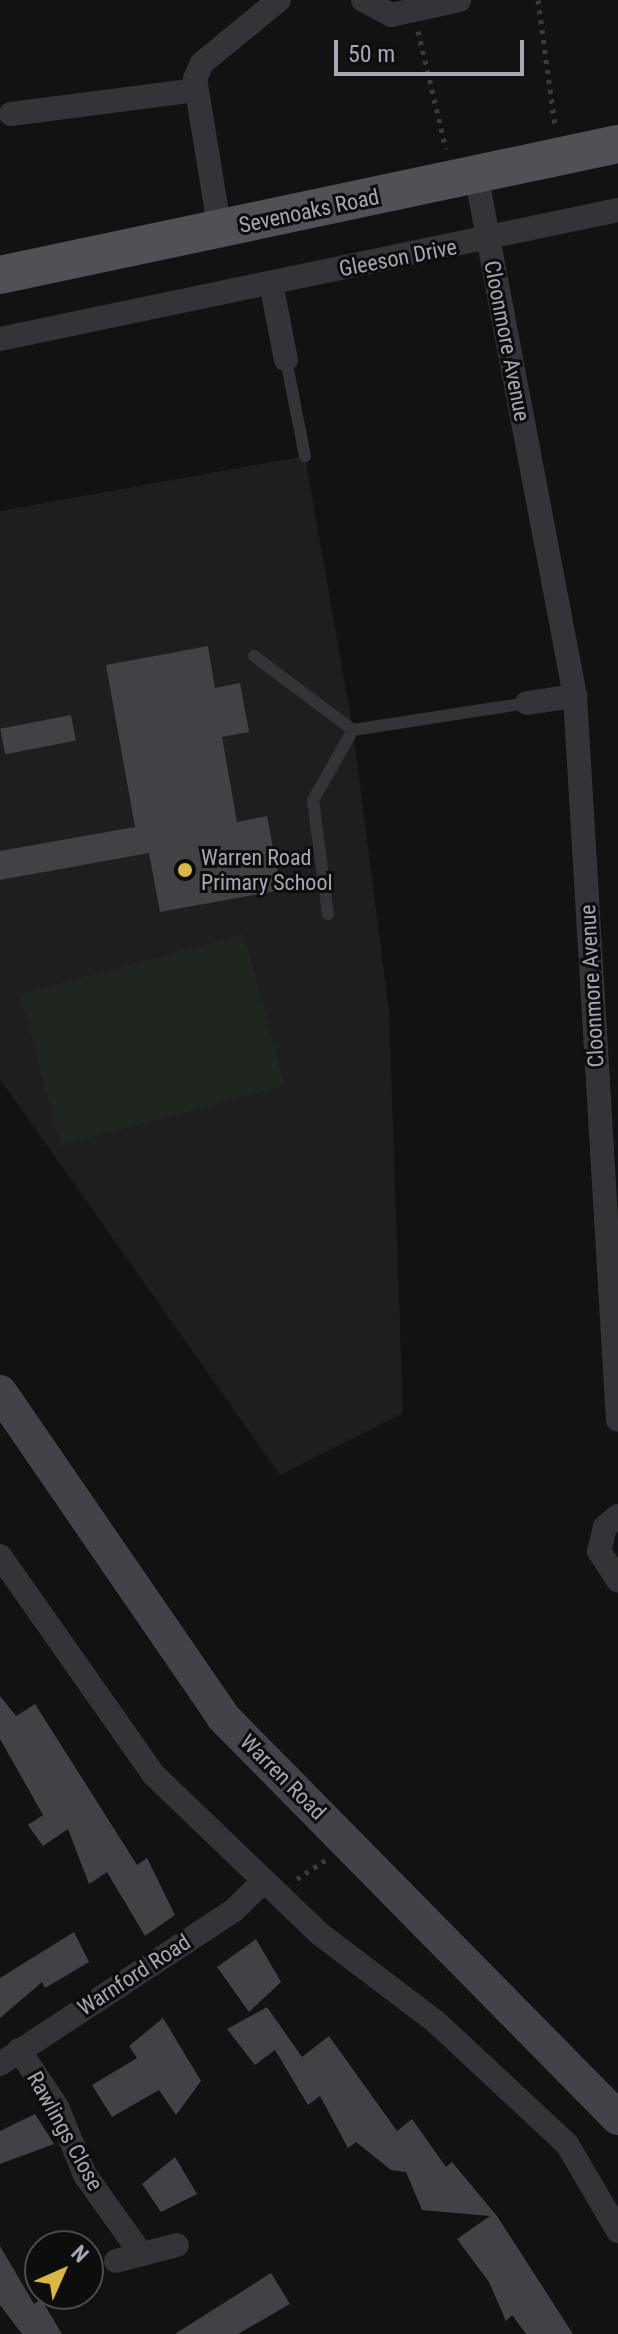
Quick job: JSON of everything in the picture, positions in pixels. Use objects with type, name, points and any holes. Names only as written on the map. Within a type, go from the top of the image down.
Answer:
[{"type":"main road","name":"Sevenoaks Road","points":[[0,275],[220,231],[618,144]]},
{"type":"street","points":[[220,231],[195,90],[202,63],[279,0]]},
{"type":"street","points":[[363,0],[391,15],[459,0]]},
{"type":"street","points":[[11,114],[195,90]]},
{"type":"street","name":"Cloonmore Avenue","points":[[465,177],[488,240],[575,696],[618,1420]]},
{"type":"street","name":"Gleeson Drive","points":[[0,339],[488,240],[618,210]]},
{"type":"street","points":[[271,283],[286,360]]},
{"type":"street","points":[[527,703],[575,696]]},
{"type":"street","name":"Warren Road","points":[[0,1392],[223,1717],[618,2118]]},
{"type":"street","points":[[618,1516],[605,1527],[599,1551],[618,1580]]},
{"type":"street","points":[[0,1556],[153,1774],[270,1887],[436,2022],[567,2144],[618,2231]]},
{"type":"street","name":"Warnford Road","points":[[9,2057],[270,1887]]},
{"type":"street","name":"Rawlings Close","points":[[9,2057],[57,2107],[85,2175],[139,2251]]},
{"type":"street","points":[[116,2261],[139,2251],[177,2245]]},
{"type":"lane","points":[[286,360],[305,456]]},
{"type":"lane","points":[[254,656],[353,730],[527,703]]},
{"type":"lane","points":[[328,914],[313,800],[353,730]]},
{"type":"path","points":[[538,0],[559,156]]},
{"type":"path","points":[[413,10],[465,177]]},
{"type":"path","points":[[270,1887],[350,1844]]},
{"type":"shaded area","name":"Warren Road Primary School","points":[[305,456],[353,730],[389,1011],[403,1413],[280,1475],[0,1079],[0,511]]},
{"type":"shaded area","points":[[244,934],[285,1086],[61,1146],[20,994]]},
{"type":"building","points":[[208,646],[215,688],[240,683],[249,732],[222,737],[237,822],[267,816],[281,890],[160,912],[149,853],[0,880],[0,851],[135,827],[106,665]]},
{"type":"building","points":[[71,715],[76,741],[5,754],[0,729]]},
{"type":"building","points":[[0,1696],[16,1716],[35,1704],[137,1865],[147,1858],[175,1915],[145,1936],[107,1872],[89,1884],[68,1829],[43,1846],[28,1825],[43,1815],[0,1739]]},
{"type":"building","points":[[74,1932],[89,1962],[45,1988],[42,1982],[0,2018],[0,1978]]},
{"type":"building","points":[[256,1939],[281,1982],[249,2012],[217,1967]]},
{"type":"building","points":[[267,2007],[302,2057],[329,2036],[397,2131],[412,2119],[446,2167],[452,2162],[497,2216],[573,2334],[526,2334],[512,2315],[506,2321],[489,2282],[457,2239],[490,2216],[422,2210],[406,2172],[391,2170],[356,2142],[348,2148],[320,2096],[308,2105],[275,2050],[255,2065],[227,2029]]},
{"type":"building","points":[[163,2018],[201,2081],[176,2115],[159,2090],[112,2117],[92,2085],[137,2058],[129,2046]]},
{"type":"building","points":[[35,2114],[54,2144],[0,2164],[0,2131]]},
{"type":"building","points":[[175,2157],[197,2194],[161,2212],[142,2184]]},
{"type":"building","points":[[0,2246],[24,2287],[24,2310],[48,2310],[62,2334],[22,2334],[0,2305]]},
{"type":"building","points":[[271,2273],[290,2304],[238,2334],[175,2334]]},
{"type":"place","name":"Warren Road Primary School","points":[[185,870]]}]
